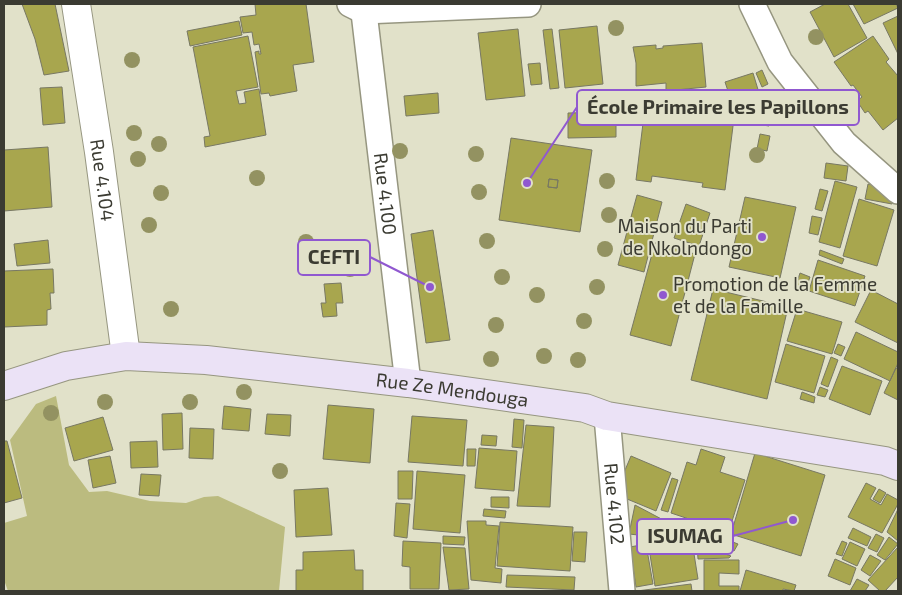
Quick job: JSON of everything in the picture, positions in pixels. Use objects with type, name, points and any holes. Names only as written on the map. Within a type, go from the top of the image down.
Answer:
[{"type":"main road","name":"Rue Ze Mendouga","points":[[4,386],[66,366],[126,356],[206,360],[408,383],[585,408],[607,416],[885,461],[898,466]]},
{"type":"street","name":"Rue 4.104","points":[[76,4],[100,162],[126,356]]},
{"type":"street","points":[[359,6],[528,4]]},
{"type":"street","points":[[752,4],[780,62],[844,143],[898,190]]},
{"type":"street","name":"Rue 4.100","points":[[359,6],[408,383]]},
{"type":"street","name":"Rue 4.102","points":[[607,416],[622,591]]},
{"type":"green space","points":[[56,396],[69,465],[89,492],[107,491],[150,501],[186,503],[204,497],[218,496],[285,527],[279,591],[8,591],[4,580],[4,523],[27,516],[10,440],[36,404]]},
{"type":"building","points":[[22,4],[55,4],[69,71],[44,75],[35,39]]},
{"type":"building","points":[[255,4],[306,4],[314,62],[293,65],[297,91],[270,96],[269,93],[261,94],[255,52],[259,51],[259,54],[261,54],[259,44],[254,45],[252,32],[243,33],[240,17],[256,15]]},
{"type":"building","points":[[825,4],[848,4],[867,38],[834,57],[810,12]]},
{"type":"building","points":[[853,4],[896,4],[898,8],[864,24]]},
{"type":"building","points":[[898,16],[898,54],[883,23]]},
{"type":"building","points":[[239,21],[242,35],[190,46],[187,31]]},
{"type":"building","points":[[597,26],[603,84],[565,88],[559,30]]},
{"type":"building","points":[[518,29],[525,96],[486,100],[478,33]]},
{"type":"building","points":[[552,29],[559,88],[550,89],[543,30]]},
{"type":"building","points":[[248,36],[258,87],[236,91],[239,104],[246,103],[244,92],[259,89],[266,135],[205,147],[204,137],[210,136],[193,47]]},
{"type":"building","points":[[873,36],[889,59],[886,62],[898,76],[898,118],[883,130],[868,111],[865,113],[857,101],[862,97],[853,85],[851,86],[834,62]]},
{"type":"building","points":[[702,43],[706,87],[666,91],[666,83],[636,86],[636,63],[633,47],[656,45],[656,49],[663,48],[663,46]]},
{"type":"building","points":[[540,63],[542,84],[531,85],[528,64]]},
{"type":"building","points":[[762,70],[768,84],[762,87],[756,73]]},
{"type":"building","points":[[753,73],[769,126],[738,121],[725,82]]},
{"type":"building","points":[[62,87],[65,123],[43,125],[40,88]]},
{"type":"building","points":[[438,93],[439,113],[406,116],[404,96]]},
{"type":"building","points":[[645,107],[734,118],[725,190],[702,187],[703,183],[652,176],[651,182],[636,180]]},
{"type":"building","points":[[616,112],[616,137],[568,138],[568,113]]},
{"type":"building","points":[[760,134],[770,136],[767,151],[757,149]]},
{"type":"building","points":[[511,138],[592,150],[580,232],[499,220]],"holes":[[[549,179],[558,180],[557,188],[548,187]]]},
{"type":"building","points":[[48,147],[52,207],[4,211],[4,150]]},
{"type":"building","points":[[826,163],[848,166],[846,181],[824,178]]},
{"type":"building","points":[[549,179],[558,180],[557,188],[548,187]]},
{"type":"building","points":[[835,181],[857,187],[840,248],[819,242]]},
{"type":"building","points":[[868,184],[895,190],[892,204],[865,199]]},
{"type":"building","points":[[820,189],[828,191],[822,211],[815,209]]},
{"type":"building","points":[[637,195],[662,202],[644,272],[618,265]]},
{"type":"building","name":"Maison du Parti de Nkolndongo","points":[[745,197],[796,207],[780,278],[729,267]]},
{"type":"building","points":[[859,199],[894,210],[877,266],[843,256]]},
{"type":"building","points":[[686,204],[710,213],[699,246],[674,238]]},
{"type":"building","points":[[812,216],[822,218],[818,235],[809,233]]},
{"type":"building","points":[[433,230],[450,340],[426,343],[411,234]]},
{"type":"building","points":[[48,240],[50,263],[17,266],[14,244]]},
{"type":"building","name":"Promotion de la Femme et de la Famille","points":[[655,243],[695,254],[671,346],[630,335]]},
{"type":"building","points":[[820,250],[844,259],[842,264],[819,255]]},
{"type":"building","points":[[818,260],[865,276],[855,306],[809,291]]},
{"type":"building","points":[[53,269],[54,293],[50,293],[51,309],[47,310],[47,325],[4,327],[4,271]]},
{"type":"building","points":[[800,273],[810,277],[806,288],[796,285]]},
{"type":"building","points":[[341,283],[343,303],[336,303],[337,316],[323,317],[321,303],[326,303],[324,284]]},
{"type":"building","points":[[713,289],[788,307],[767,399],[691,380]]},
{"type":"building","points":[[871,290],[898,304],[898,343],[855,322]]},
{"type":"building","points":[[797,309],[842,322],[832,354],[787,341]]},
{"type":"building","points":[[856,332],[898,352],[898,363],[890,381],[844,359]]},
{"type":"building","points":[[786,344],[825,356],[814,393],[775,382]]},
{"type":"building","points":[[838,344],[845,347],[841,356],[834,353]]},
{"type":"building","points":[[831,357],[838,360],[828,387],[821,384]]},
{"type":"building","points":[[842,366],[882,381],[870,415],[829,399]]},
{"type":"building","points":[[896,368],[898,369],[898,400],[884,393]]},
{"type":"building","points":[[820,387],[828,390],[825,397],[817,395]]},
{"type":"building","points":[[802,392],[815,397],[814,403],[800,399]]},
{"type":"building","points":[[328,405],[374,409],[370,463],[323,459]]},
{"type":"building","points":[[224,406],[251,409],[249,431],[222,429]]},
{"type":"building","points":[[182,413],[183,449],[163,450],[162,414]]},
{"type":"building","points":[[267,414],[291,415],[290,436],[265,434]]},
{"type":"building","points":[[412,416],[467,420],[463,466],[408,462]]},
{"type":"building","points":[[103,417],[113,450],[74,461],[65,428]]},
{"type":"building","points":[[514,419],[524,420],[522,448],[512,447]]},
{"type":"building","points":[[526,425],[554,427],[550,507],[517,506]]},
{"type":"building","points":[[190,428],[214,429],[213,459],[189,458]]},
{"type":"building","points":[[482,435],[497,436],[496,446],[481,445]]},
{"type":"building","points":[[4,441],[7,441],[22,498],[4,503]]},
{"type":"building","points":[[157,441],[158,467],[131,468],[130,442]]},
{"type":"building","points":[[479,448],[517,451],[514,491],[475,488]]},
{"type":"building","points":[[467,449],[476,449],[475,466],[467,466]]},
{"type":"building","points":[[701,449],[725,457],[720,472],[745,480],[727,537],[712,532],[713,527],[671,513],[687,462],[696,465]]},
{"type":"building","points":[[755,453],[825,475],[801,556],[731,534]]},
{"type":"building","points":[[110,456],[116,483],[93,488],[88,460]]},
{"type":"building","points":[[631,456],[671,473],[656,511],[615,494]]},
{"type":"building","points":[[398,471],[413,471],[412,499],[398,499]]},
{"type":"building","points":[[417,471],[465,475],[460,533],[413,529]]},
{"type":"building","points":[[141,474],[161,475],[159,496],[139,495]]},
{"type":"building","points":[[672,478],[678,480],[668,512],[661,510]]},
{"type":"building","points":[[866,483],[876,488],[870,499],[881,505],[887,494],[898,500],[898,504],[882,533],[848,517]]},
{"type":"building","points":[[328,488],[332,535],[296,537],[294,490]]},
{"type":"building","points":[[879,489],[886,493],[880,503],[873,499]]},
{"type":"building","points":[[491,497],[509,497],[509,508],[491,507]]},
{"type":"building","points":[[396,503],[410,504],[407,538],[394,536]]},
{"type":"building","points":[[635,505],[669,523],[666,538],[629,534]]},
{"type":"building","points":[[484,509],[506,511],[505,518],[483,516]]},
{"type":"building","points":[[898,509],[898,541],[887,532]]},
{"type":"building","points":[[467,521],[486,521],[486,525],[499,526],[495,568],[502,569],[501,583],[471,580]]},
{"type":"building","points":[[500,522],[573,527],[570,571],[497,566]]},
{"type":"building","points":[[696,528],[738,544],[734,551],[711,542],[711,549],[731,556],[729,558],[698,559]]},
{"type":"building","points":[[853,528],[871,537],[867,546],[848,538]]},
{"type":"building","points":[[574,532],[587,532],[585,562],[572,561]]},
{"type":"building","points":[[876,534],[884,538],[877,552],[868,548]]},
{"type":"building","points":[[691,535],[698,579],[655,586],[648,542]]},
{"type":"building","points":[[443,536],[465,537],[464,545],[443,544]]},
{"type":"building","points":[[889,537],[898,544],[885,560],[877,555]]},
{"type":"building","points":[[403,541],[441,543],[439,589],[410,589],[410,567],[402,566]]},
{"type":"building","points":[[842,541],[847,543],[842,556],[836,554]]},
{"type":"building","points":[[850,542],[865,549],[857,566],[842,559]]},
{"type":"building","points":[[646,544],[653,584],[636,587],[630,547]]},
{"type":"building","points":[[443,547],[465,548],[469,589],[449,590]]},
{"type":"building","points":[[898,547],[898,577],[885,591],[880,591],[868,580]]},
{"type":"building","points":[[354,550],[355,570],[363,570],[363,591],[296,591],[296,570],[303,570],[303,552]]},
{"type":"building","points":[[870,555],[881,561],[870,576],[861,570]]},
{"type":"building","points":[[835,559],[856,568],[850,585],[828,576]]},
{"type":"building","points":[[704,560],[739,560],[739,574],[719,573],[719,586],[739,586],[739,591],[704,591]]},
{"type":"building","points":[[746,570],[796,585],[794,591],[783,589],[783,591],[740,591]]},
{"type":"building","points":[[507,575],[575,577],[574,590],[506,587]]},
{"type":"building","points":[[857,579],[869,585],[865,591],[850,591]]},
{"type":"building","points":[[691,584],[692,591],[637,591]]},
{"type":"place","name":"École Primaire les Papillons","points":[[527,183]]},
{"type":"place","name":"Maison du Parti de Nkolndongo","points":[[762,237]]},
{"type":"place","name":"CEFTI","points":[[430,287]]},
{"type":"place","name":"Promotion de la Femme et de la Famille","points":[[663,295]]},
{"type":"place","name":"ISUMAG","points":[[793,520]]}]
